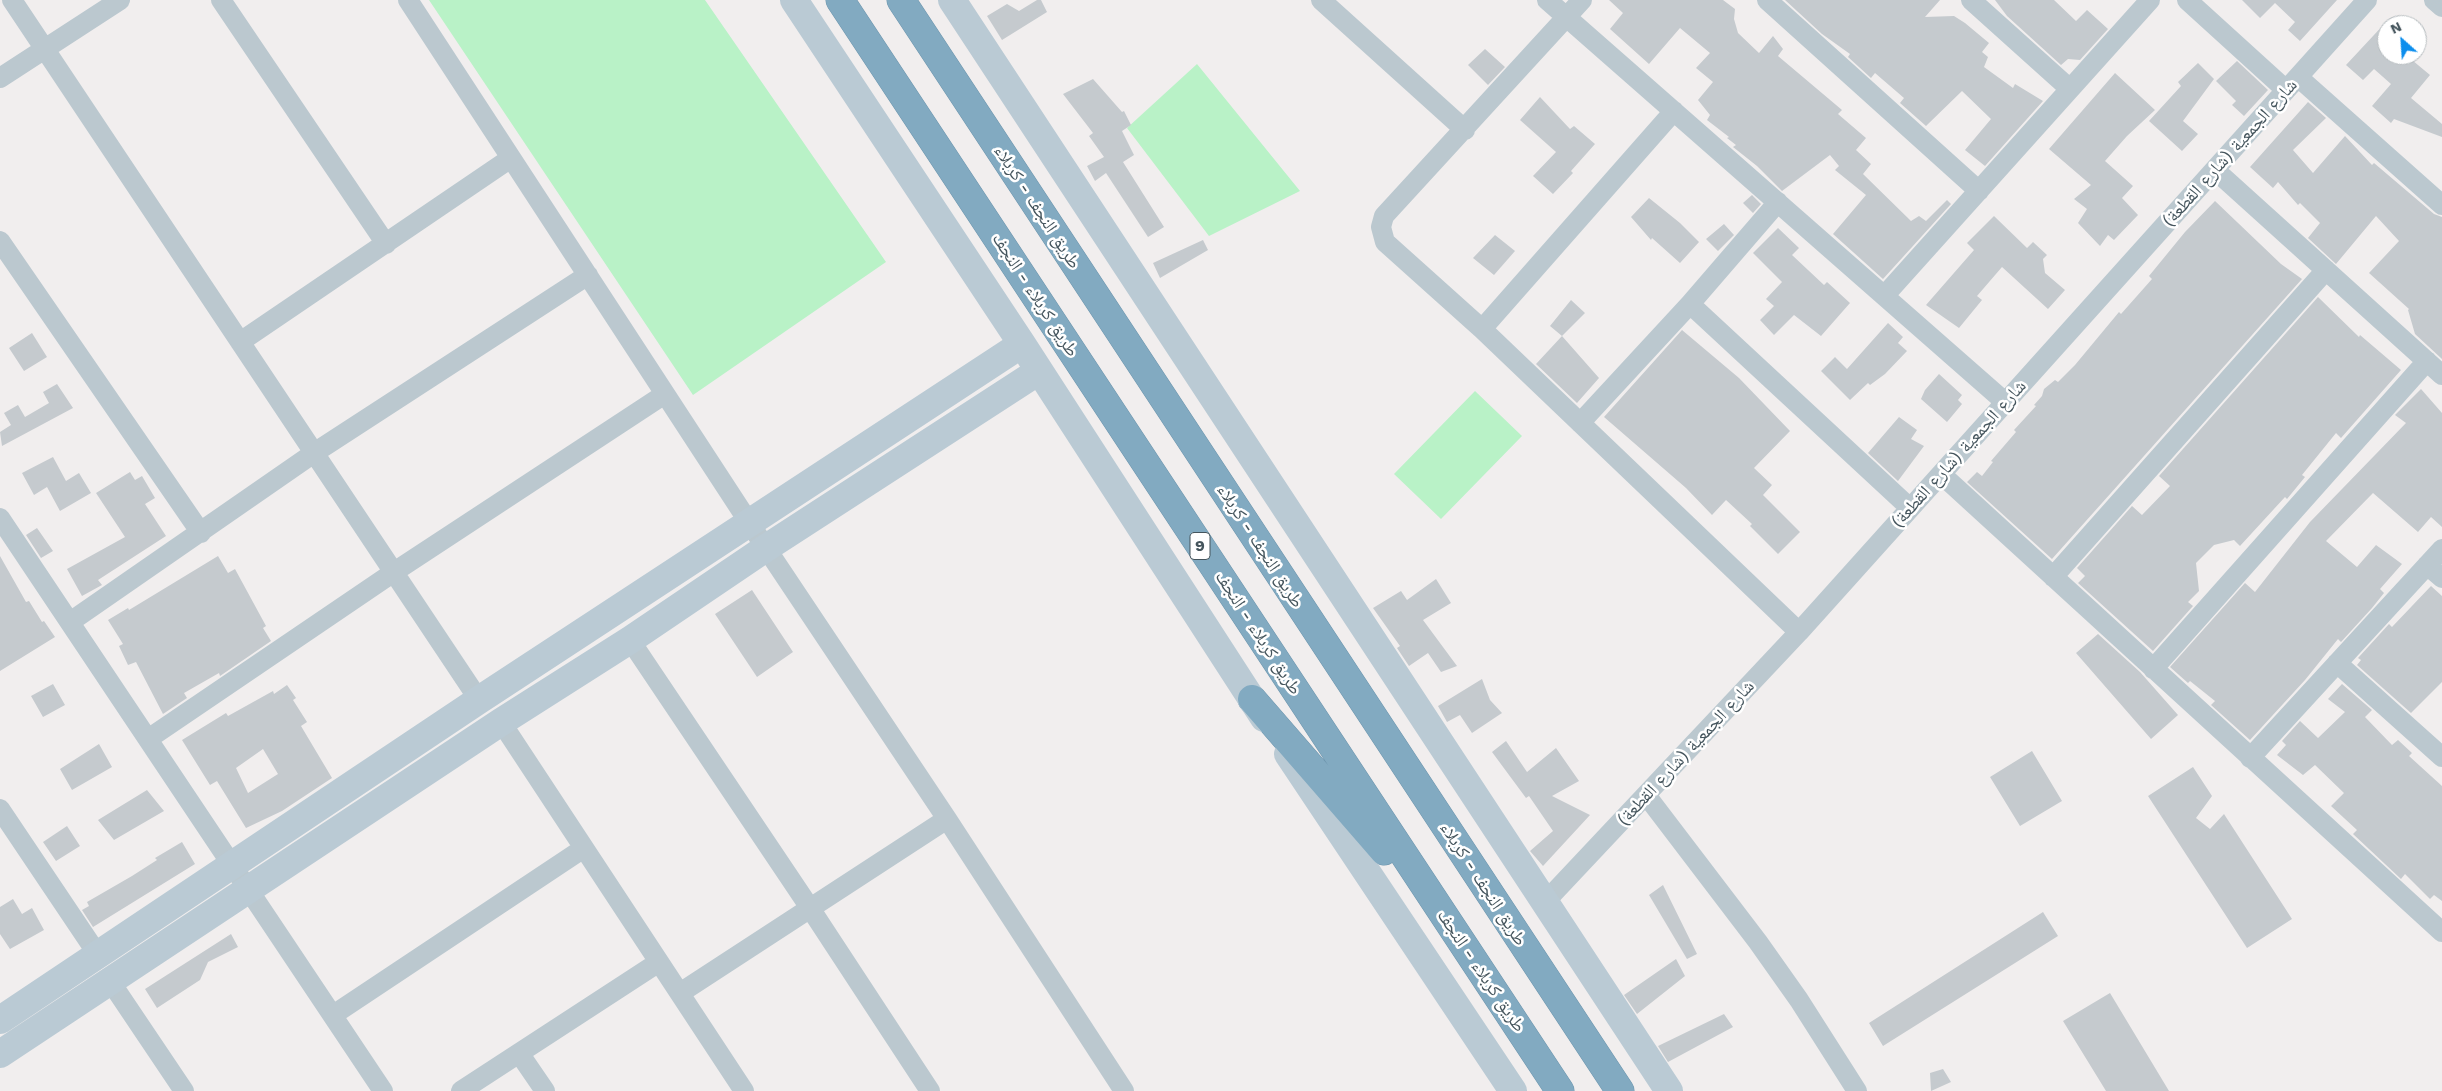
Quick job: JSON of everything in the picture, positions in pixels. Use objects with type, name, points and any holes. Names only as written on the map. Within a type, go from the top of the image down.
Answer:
[{"type":"highway","name":"طريق کربلاء - النجف","points":[[840,0],[1560,1091]]},
{"type":"highway","name":"طريق النجف - کربلاء","points":[[901,0],[1620,1091]]},
{"type":"highway","points":[[1252,699],[1453,929]]},
{"type":"main road","points":[[794,0],[1022,344],[1252,699],[1513,1091]]},
{"type":"main road","points":[[952,0],[1669,1091]]},
{"type":"main road","points":[[0,1020],[479,700],[1022,344]]},
{"type":"main road","points":[[0,1054],[501,722],[630,640],[766,548],[1039,370]]},
{"type":"main road","points":[[715,546],[728,556],[730,564],[729,574]]},
{"type":"main road","points":[[258,848],[262,864],[268,869],[275,871]]},
{"type":"main road","points":[[206,883],[214,886],[220,892],[222,907]]},
{"type":"street","points":[[12,0],[479,700]]},
{"type":"street","points":[[0,78],[120,0]]},
{"type":"street","points":[[221,0],[386,244]]},
{"type":"street","points":[[408,0],[664,394],[947,818],[1117,1089]]},
{"type":"street","points":[[1321,0],[1465,130]]},
{"type":"street","points":[[1547,0],[2006,402]]},
{"type":"street","points":[[1582,0],[1465,130],[1384,216],[1381,227],[1385,242],[1482,329],[1799,632]]},
{"type":"street","points":[[1767,0],[1979,190]]},
{"type":"street","points":[[1971,0],[2070,89]]},
{"type":"street","points":[[1885,295],[2150,0]]},
{"type":"street","points":[[2187,0],[2442,206]]},
{"type":"street","name":"شارع الجمعية (شارع القطعة)","points":[[1545,902],[1799,632],[2367,0]]},
{"type":"street","points":[[2434,0],[2442,7]]},
{"type":"street","points":[[1482,329],[1674,111]]},
{"type":"street","points":[[240,342],[511,158]]},
{"type":"street","points":[[2215,170],[2442,375]]},
{"type":"street","points":[[1580,423],[1690,304],[1778,202]]},
{"type":"street","points":[[0,241],[201,533]]},
{"type":"street","points":[[2053,577],[2326,270]]},
{"type":"street","points":[[70,622],[314,453],[588,275]]},
{"type":"street","points":[[1690,304],[1910,508]]},
{"type":"street","points":[[2153,669],[2427,361]]},
{"type":"street","points":[[148,739],[394,572],[664,394]]},
{"type":"street","points":[[1941,474],[2442,932]]},
{"type":"street","points":[[0,518],[383,1091]]},
{"type":"street","points":[[2250,758],[2337,663],[2435,571],[2442,549]]},
{"type":"street","points":[[630,640],[930,1091]]},
{"type":"street","points":[[2337,663],[2442,758]]},
{"type":"street","points":[[501,722],[744,1091]]},
{"type":"street","points":[[1646,796],[1758,942],[1799,1000],[1858,1091]]},
{"type":"street","points":[[0,809],[98,954]]},
{"type":"street","points":[[680,993],[947,818]]},
{"type":"street","points":[[333,1015],[584,848]]},
{"type":"street","points":[[461,1091],[659,962]]},
{"type":"street","points":[[110,981],[184,1091]]},
{"type":"street","points":[[519,1053],[545,1091]]},
{"type":"green space","points":[[429,0],[705,0],[886,262],[693,395]]},
{"type":"green space","points":[[1197,64],[1300,191],[1209,236],[1127,128]]},
{"type":"green space","points":[[1475,391],[1522,436],[1441,519],[1394,474]]},
{"type":"building","points":[[1037,0],[1041,0],[1047,12],[1002,40],[987,16],[1007,4],[1019,11]]},
{"type":"building","points":[[1609,0],[1723,0],[1735,9],[1734,19],[1738,33],[1759,53],[1773,36],[1783,49],[1778,56],[1842,110],[1838,114],[1866,138],[1856,150],[1871,164],[1863,174],[1911,221],[1919,216],[1926,221],[1947,200],[1951,204],[1883,279],[1833,234],[1866,195],[1835,170],[1839,166],[1830,155],[1782,191],[1757,166],[1733,147],[1736,145],[1727,138],[1729,137],[1707,120],[1710,115],[1698,100],[1713,82],[1696,68],[1710,53],[1680,28],[1649,64],[1610,29],[1623,13]]},
{"type":"building","points":[[1785,0],[1940,0],[1925,17],[1954,16],[1965,23],[1989,43],[1982,52],[1988,57],[1984,67],[2013,88],[2015,84],[2043,101],[1985,166],[1965,150],[1991,119],[1962,91],[1926,126],[1900,103],[1904,98],[1875,73],[1871,78],[1848,57],[1850,54],[1822,34]]},
{"type":"building","points":[[1995,0],[2054,0],[2076,21],[2087,10],[2108,29],[2080,60],[2068,59],[2061,65],[2007,16]]},
{"type":"building","points":[[2242,0],[2337,0],[2300,41],[2288,30],[2295,22],[2275,3],[2260,18]]},
{"type":"building","points":[[2377,32],[2377,65],[2418,65],[2430,75],[2411,98],[2442,124],[2442,137],[2394,119],[2391,123],[2372,106],[2391,84],[2374,69],[2363,80],[2346,65]]},
{"type":"building","points":[[1485,49],[1505,67],[1488,85],[1468,65]]},
{"type":"building","points":[[2237,61],[2268,90],[2244,116],[2232,105],[2236,101],[2216,81]]},
{"type":"building","points":[[2198,63],[2214,79],[2183,121],[2198,134],[2182,151],[2149,121],[2181,86],[2178,82]]},
{"type":"building","points":[[2115,73],[2155,110],[2127,136],[2105,161],[2133,186],[2122,198],[2138,215],[2114,240],[2108,235],[2100,246],[2078,223],[2087,209],[2074,199],[2091,185],[2049,149]]},
{"type":"building","points":[[1093,79],[1122,112],[1124,111],[1131,125],[1122,131],[1134,155],[1123,162],[1164,227],[1148,237],[1106,173],[1095,181],[1087,166],[1104,157],[1089,136],[1093,133],[1063,94]]},
{"type":"building","points":[[1540,97],[1570,129],[1574,126],[1595,144],[1571,171],[1573,173],[1553,194],[1533,176],[1556,152],[1520,120]]},
{"type":"building","points":[[2308,102],[2326,118],[2293,150],[2313,173],[2345,136],[2372,165],[2374,163],[2434,214],[2442,217],[2442,359],[2415,334],[2409,309],[2369,273],[2399,241],[2376,216],[2336,264],[2308,238],[2320,223],[2300,203],[2298,205],[2278,182],[2273,188],[2250,167]]},
{"type":"building","points":[[1752,195],[1761,204],[1753,213],[1743,203]]},
{"type":"building","points":[[1649,198],[1680,223],[1699,242],[1680,263],[1652,238],[1651,240],[1631,217]]},
{"type":"building","points":[[2215,201],[2281,264],[2302,279],[2052,559],[1967,482],[1977,472],[1982,476],[1993,462],[1991,461],[2016,432],[2014,430],[2036,406],[2034,405],[2042,396],[2044,389],[2055,380],[2058,382],[2075,365],[2119,312],[2121,314],[2152,279],[2149,276],[2185,232]]},
{"type":"building","points":[[1994,216],[2027,248],[2033,242],[2047,255],[2043,259],[2045,273],[2065,290],[2048,309],[2002,267],[1977,296],[1982,300],[1959,328],[1926,305],[1974,250],[1967,243]]},
{"type":"building","points":[[1724,224],[1734,235],[1718,251],[1706,239]]},
{"type":"building","points":[[1778,228],[1799,248],[1792,255],[1824,285],[1827,282],[1850,303],[1821,336],[1794,315],[1774,335],[1760,320],[1774,306],[1766,299],[1782,282],[1753,253]]},
{"type":"building","points":[[1495,235],[1515,251],[1494,275],[1473,258]]},
{"type":"building","points":[[1203,240],[1208,250],[1160,278],[1153,263]]},
{"type":"building","points":[[2318,297],[2359,337],[2360,335],[2401,370],[2341,438],[2336,433],[2302,475],[2305,477],[2287,499],[2285,497],[2240,546],[2234,540],[2214,545],[2196,563],[2199,591],[2188,602],[2193,606],[2153,651],[2078,583],[2085,576],[2077,568],[2132,506],[2142,515],[2170,486],[2159,476]]},
{"type":"building","points":[[1571,300],[1585,313],[1562,336],[1550,326]]},
{"type":"building","points":[[1888,323],[1903,337],[1898,343],[1907,351],[1885,374],[1870,385],[1868,383],[1850,400],[1821,371],[1835,357],[1847,369]]},
{"type":"building","points":[[1682,330],[1739,378],[1790,431],[1754,468],[1772,485],[1763,495],[1800,532],[1778,554],[1750,526],[1752,524],[1726,500],[1712,515],[1686,488],[1604,417]]},
{"type":"building","points":[[32,333],[47,357],[24,371],[9,348]]},
{"type":"building","points":[[1562,336],[1599,378],[1577,403],[1536,364]]},
{"type":"building","points":[[1939,374],[1962,395],[1958,400],[1962,404],[1947,422],[1921,399],[1925,390]]},
{"type":"building","points":[[57,384],[73,408],[2,446],[0,432],[11,425],[4,413],[18,405],[25,417],[49,403],[43,392]]},
{"type":"building","points":[[2421,389],[2442,413],[2442,527],[2431,517],[2418,532],[2373,493],[2326,541],[2357,567],[2376,545],[2402,564],[2380,589],[2384,593],[2372,608],[2341,642],[2338,639],[2305,680],[2250,740],[2211,705],[2215,701],[2190,681],[2188,683],[2170,667],[2245,583],[2255,592],[2310,522],[2406,423],[2395,415]]},
{"type":"building","points":[[1899,417],[1917,430],[1911,439],[1924,446],[1898,481],[1868,453]]},
{"type":"building","points":[[53,457],[66,481],[79,473],[91,493],[60,511],[47,487],[34,495],[22,473]]},
{"type":"building","points":[[130,472],[135,480],[142,476],[155,498],[145,504],[166,536],[98,580],[102,585],[82,596],[67,569],[125,537],[96,493]]},
{"type":"building","points":[[37,528],[53,551],[41,558],[26,535]]},
{"type":"building","points":[[0,556],[26,602],[29,601],[42,622],[44,621],[55,637],[0,671]]},
{"type":"building","points":[[218,556],[228,573],[235,569],[266,626],[263,628],[271,641],[220,676],[219,673],[184,693],[187,698],[163,714],[136,662],[128,665],[119,646],[123,644],[108,620],[128,608],[129,610]]},
{"type":"building","points":[[1436,579],[1451,603],[1423,620],[1457,666],[1441,672],[1428,653],[1409,666],[1397,648],[1400,646],[1373,608],[1401,591],[1407,600]]},
{"type":"building","points":[[2431,586],[2442,596],[2442,682],[2411,713],[2357,665],[2361,660],[2358,658],[2389,624],[2392,627]]},
{"type":"building","points":[[752,590],[793,652],[757,677],[715,614]]},
{"type":"building","points":[[2098,634],[2140,672],[2178,715],[2151,739],[2076,653]]},
{"type":"building","points":[[1482,679],[1490,700],[1502,713],[1472,733],[1460,715],[1447,722],[1438,706]]},
{"type":"building","points":[[53,684],[65,705],[43,717],[31,696]]},
{"type":"building","points":[[2342,684],[2372,710],[2365,717],[2392,745],[2398,740],[2412,753],[2409,756],[2442,786],[2442,901],[2434,895],[2430,899],[2405,874],[2401,879],[2353,834],[2357,830],[2331,806],[2344,793],[2315,765],[2303,775],[2277,755],[2286,745],[2282,741],[2300,721],[2318,738],[2345,712],[2328,699]]},
{"type":"building","points":[[287,685],[296,698],[293,700],[307,722],[301,726],[332,778],[282,811],[246,828],[217,781],[210,785],[182,740],[226,713],[228,716],[273,691],[274,694]],"holes":[[[263,749],[278,774],[248,793],[236,768]]]},
{"type":"building","points":[[1506,741],[1527,772],[1556,748],[1579,781],[1552,796],[1590,815],[1543,866],[1530,851],[1553,831],[1529,796],[1526,798],[1492,752]]},
{"type":"building","points":[[99,744],[112,767],[72,790],[60,769]]},
{"type":"building","points":[[2032,751],[2062,801],[2020,826],[1990,777]]},
{"type":"building","points":[[2193,767],[2212,796],[2196,818],[2210,829],[2224,814],[2292,919],[2247,948],[2148,796]]},
{"type":"building","points":[[147,790],[164,811],[114,840],[98,820]]},
{"type":"building","points":[[67,826],[80,846],[56,861],[43,842]]},
{"type":"building","points":[[182,842],[195,864],[93,927],[82,910],[89,906],[87,902],[132,876],[157,860],[155,858]]},
{"type":"building","points":[[1663,885],[1697,954],[1687,959],[1649,895]]},
{"type":"building","points":[[13,899],[22,914],[32,908],[44,930],[10,949],[0,934],[0,907]]},
{"type":"building","points":[[2043,912],[2058,936],[1883,1046],[1869,1023]]},
{"type":"building","points":[[231,934],[238,947],[208,962],[200,980],[157,1008],[145,989]]},
{"type":"building","points":[[1676,959],[1685,976],[1637,1014],[1624,995]]},
{"type":"building","points":[[2110,993],[2169,1091],[2106,1091],[2063,1021]]},
{"type":"building","points":[[1724,1014],[1733,1027],[1668,1062],[1658,1046]]},
{"type":"building","points":[[1943,1069],[1951,1082],[1931,1091],[1930,1073]]}]
